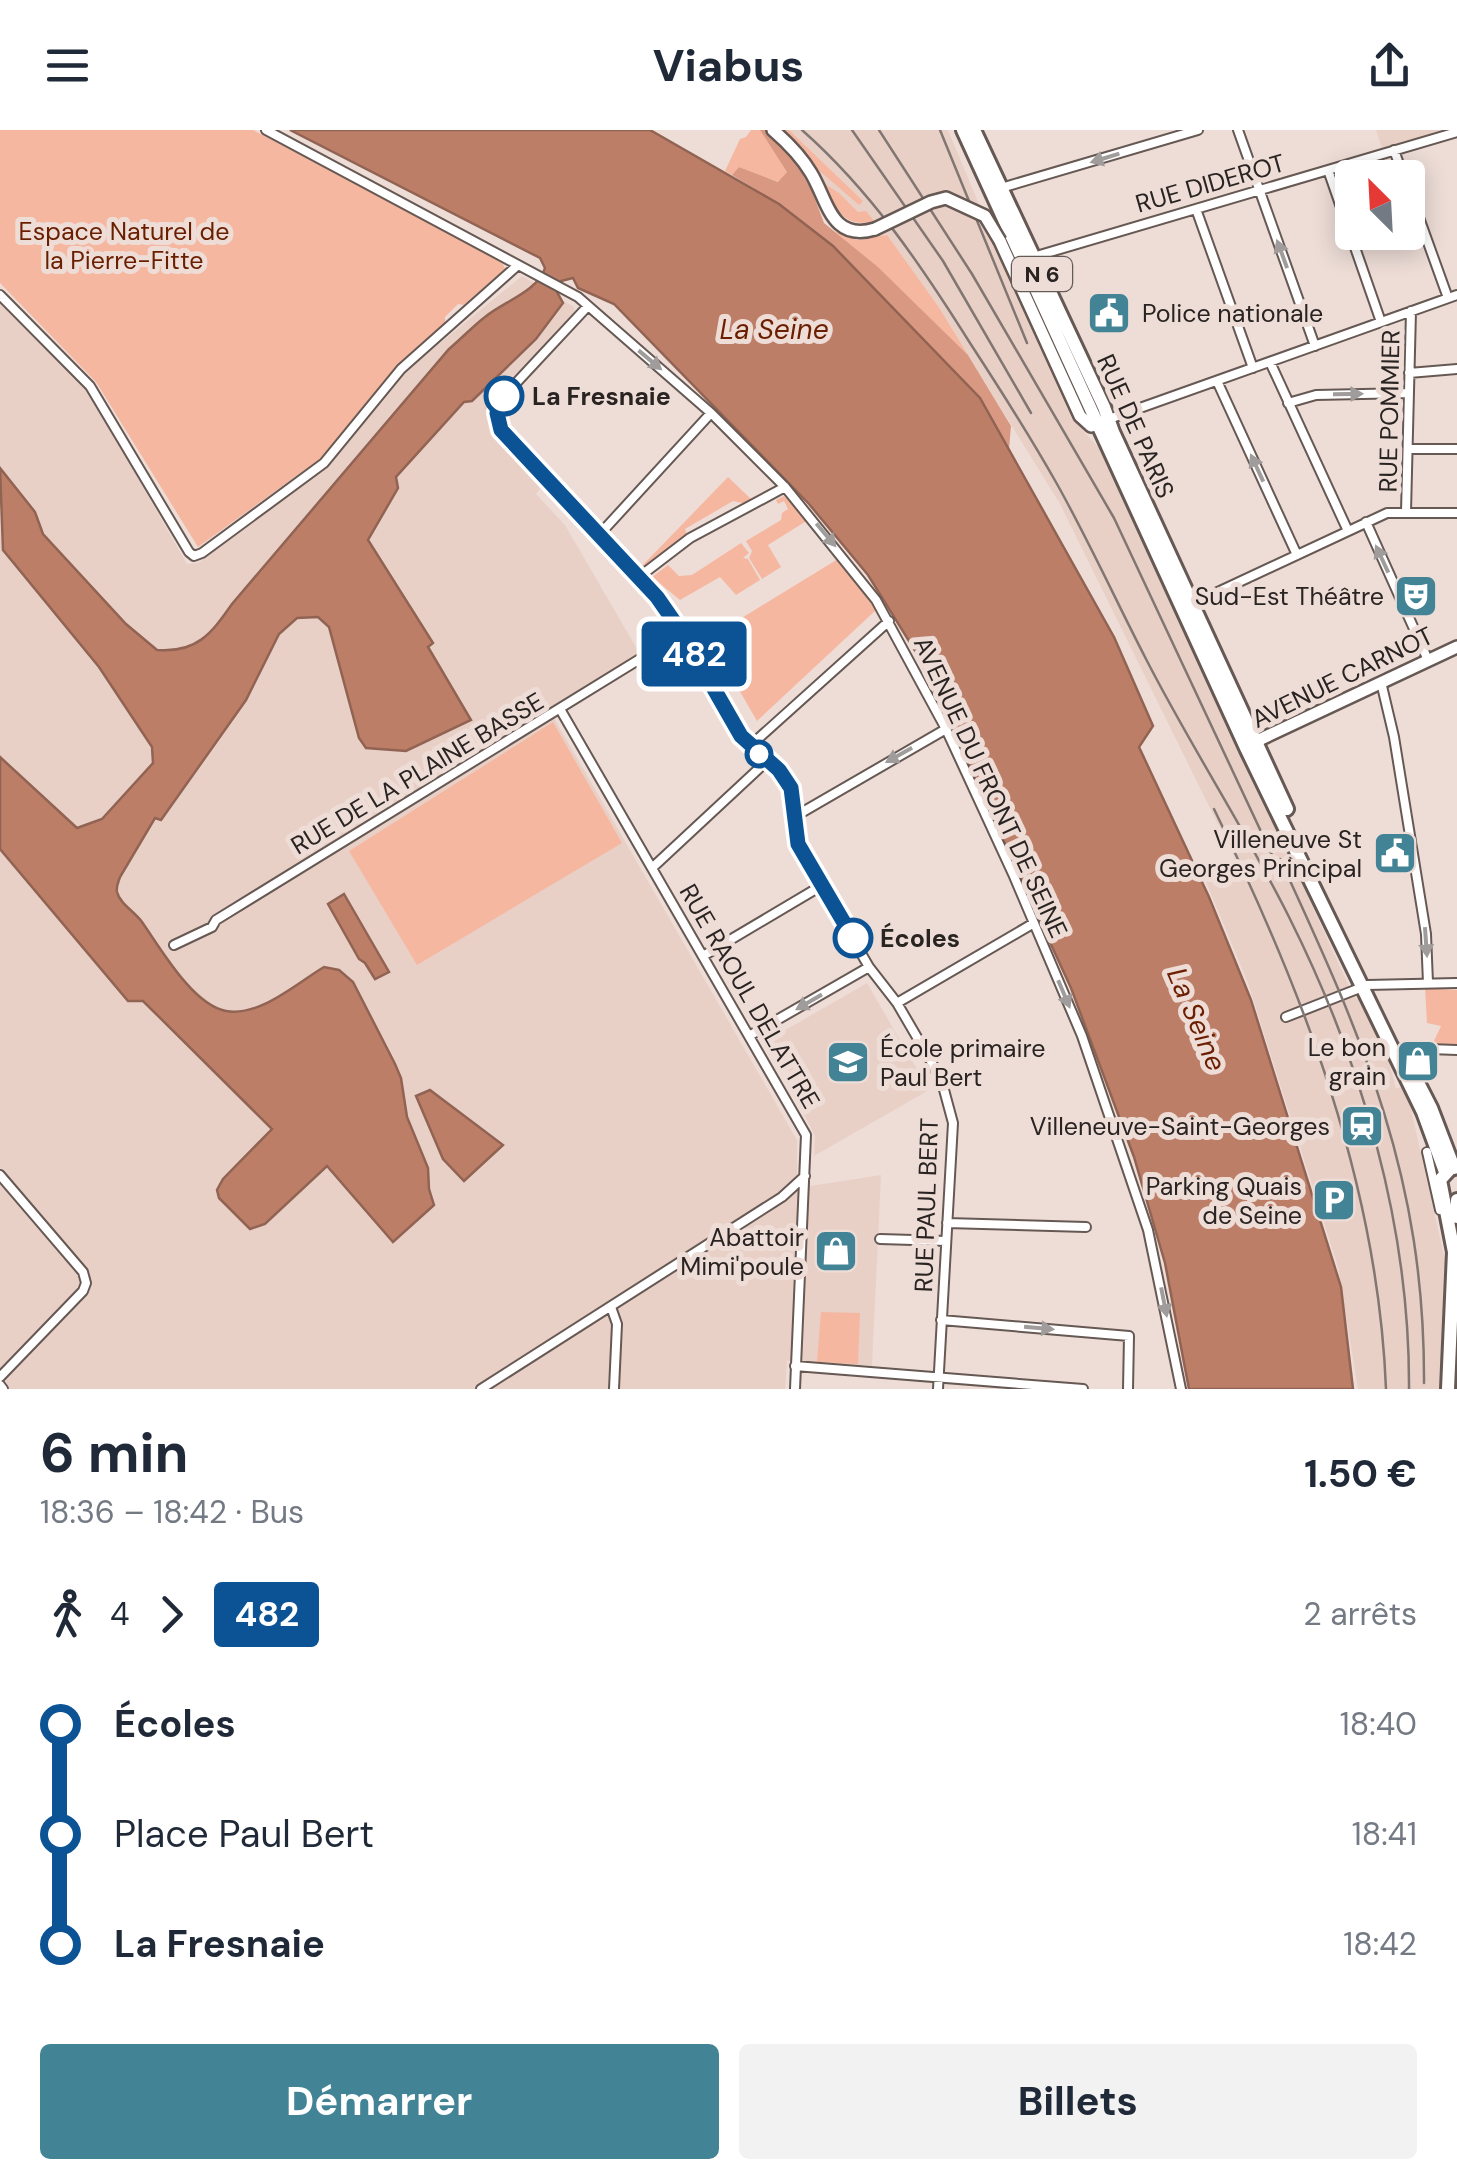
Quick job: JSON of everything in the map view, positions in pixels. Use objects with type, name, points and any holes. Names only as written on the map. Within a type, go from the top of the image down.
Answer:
[{"type":"main road","points":[[773,130],[806,166],[836,222],[854,232],[875,229],[946,198],[985,216],[1080,416],[1085,423],[1102,422]]},
{"type":"main road","name":"RUE DE PARIS","points":[[963,130],[1092,408],[1192,604],[1251,746]]},
{"type":"main road","name":"RUE DE PARIS","points":[[974,130],[1220,688],[1251,746]]},
{"type":"main road","name":"AVENUE CARNOT","points":[[1251,746],[1457,647]]},
{"type":"main road","name":"N 6","points":[[1251,746],[1423,1112],[1445,1177],[1457,1197],[1452,1222]]},
{"type":"main road","name":"N 6","points":[[1364,986],[1431,1108],[1452,1222],[1448,1389]]},
{"type":"street","points":[[0,295],[90,386],[189,552],[194,556],[202,553],[324,463],[402,369],[518,265],[266,130]]},
{"type":"street","points":[[1001,188],[1198,130]]},
{"type":"street","points":[[1238,130],[1315,346]]},
{"type":"street","name":"RUE DIDEROT","points":[[1033,257],[1457,132]]},
{"type":"street","points":[[1394,150],[1398,160]]},
{"type":"street","points":[[1328,170],[1381,322]]},
{"type":"street","points":[[1196,209],[1253,368]]},
{"type":"street","points":[[1102,422],[1452,296],[1425,228]]},
{"type":"street","name":"AVENUE DU FRONT DE SEINE","points":[[518,265],[578,297],[712,413],[785,487],[889,621],[946,728],[1082,1036],[1148,1230],[1181,1389]]},
{"type":"street","name":"RUE PAUL BERT","points":[[588,307],[503,397],[497,420],[501,430],[639,578],[682,633],[750,746],[791,788],[798,844],[869,967],[896,1003],[938,1074],[951,1108],[938,1389]]},
{"type":"street","name":"RUE POMMIER","points":[[1406,512],[1411,311]]},
{"type":"street","points":[[1270,362],[1348,530]]},
{"type":"street","points":[[1410,373],[1457,370]]},
{"type":"street","points":[[1217,381],[1297,555]]},
{"type":"street","points":[[1288,402],[1316,395],[1409,393]]},
{"type":"street","points":[[600,534],[712,413]]},
{"type":"street","points":[[1408,449],[1457,449]]},
{"type":"street","points":[[639,578],[690,538],[785,487]]},
{"type":"street","points":[[1192,604],[1387,513],[1457,512]]},
{"type":"street","points":[[1366,522],[1428,660]]},
{"type":"street","points":[[750,746],[889,621]]},
{"type":"street","name":"RUE DE LA PLAINE BASSE","points":[[174,946],[212,927],[216,920],[682,633]]},
{"type":"street","points":[[1381,682],[1426,934],[1428,982]]},
{"type":"street","name":"RUE RAOUL DELATTRE","points":[[560,710],[806,1135],[794,1389]]},
{"type":"street","points":[[794,817],[946,728]]},
{"type":"street","points":[[652,868],[768,761]]},
{"type":"street","points":[[703,956],[821,886]]},
{"type":"street","points":[[896,1003],[1034,923]]},
{"type":"street","points":[[749,1036],[869,967]]},
{"type":"street","points":[[1286,1017],[1364,986],[1457,983]]},
{"type":"street","points":[[1401,1048],[1457,1050]]},
{"type":"street","name":"N 6","points":[[1427,1152],[1445,1177]]},
{"type":"street","points":[[0,1175],[83,1272],[86,1283],[83,1292],[0,1377]]},
{"type":"street","points":[[481,1389],[782,1197],[805,1176]]},
{"type":"street","points":[[948,1223],[1086,1227]]},
{"type":"street","points":[[880,1238],[946,1241]]},
{"type":"street","points":[[611,1308],[618,1324],[614,1389]]},
{"type":"street","points":[[942,1320],[1129,1336],[1128,1389]]},
{"type":"street","points":[[796,1366],[1083,1389]]},
{"type":"street","points":[[878,1389],[879,1374]]},
{"type":"shaded area","points":[[760,130],[767,130],[796,163],[824,223],[878,267],[968,355],[1011,426],[1009,449],[980,398],[833,246],[779,204],[732,175],[739,167],[778,182],[787,172]]},
{"type":"shaded area","points":[[783,130],[948,130],[995,242],[1084,432],[1103,452],[1354,997],[1359,999],[1383,1041],[1396,1088],[1406,1087],[1445,1260],[1441,1389],[1358,1389],[1338,1267],[1248,983],[1206,882],[1238,865],[1060,504],[968,355],[919,305],[844,240],[855,242],[872,237],[864,225],[840,215],[811,156]]},
{"type":"shaded area","points":[[1376,130],[1445,130],[1382,148]]},
{"type":"shaded area","points":[[522,276],[574,307],[575,314],[498,391],[489,425],[541,481],[536,494],[565,525],[640,654],[554,705],[554,718],[797,1140],[797,1174],[810,1186],[881,1175],[872,1366],[787,1361],[785,1389],[0,1389],[0,299],[87,389],[187,564],[198,563],[328,466],[406,371]]},
{"type":"shaded area","name":"École primaire Paul Bert","points":[[867,983],[929,1090],[814,1156],[815,1136],[794,1095],[800,1091],[770,1039]]},
{"type":"green space","name":"Espace Naturel de la Pierre-Fitte","points":[[0,130],[253,130],[481,250],[505,269],[445,317],[445,324],[396,369],[320,459],[198,547],[96,382],[0,283]]},
{"type":"green space","points":[[751,130],[760,130],[788,171],[779,182],[739,167],[732,175],[725,171],[740,139]]},
{"type":"green space","points":[[782,130],[789,130],[863,201],[859,205],[816,168]]},
{"type":"green space","points":[[825,184],[858,212],[866,211],[874,221],[855,222],[842,215]]},
{"type":"green space","points":[[834,231],[857,240],[887,235],[968,355],[878,267]]},
{"type":"green space","points":[[728,477],[751,499],[757,499],[743,507],[733,501],[685,529],[687,535],[681,544],[664,552],[648,567],[640,568]]},
{"type":"green space","points":[[784,496],[808,520],[768,545],[781,567],[762,579],[749,558],[752,551],[746,541],[781,520],[788,509],[784,501],[778,504],[776,500]]},
{"type":"green space","points":[[741,543],[749,553],[743,558],[748,559],[760,580],[736,595],[720,577],[680,600],[652,577],[668,565],[679,576],[692,575]]},
{"type":"green space","points":[[838,559],[876,610],[757,721],[709,638]]},
{"type":"green space","points":[[553,722],[622,843],[417,965],[349,851]]},
{"type":"green space","points":[[1425,988],[1457,990],[1457,1046],[1432,1045],[1441,1026],[1427,1023]]},
{"type":"green space","points":[[821,1312],[860,1313],[858,1364],[817,1362]]},
{"type":"water","name":"La Seine","points":[[290,130],[650,130],[779,204],[833,246],[980,398],[1114,637],[1153,726],[1139,747],[1209,897],[1251,1000],[1341,1287],[1353,1389],[1189,1389],[1165,1263],[1134,1157],[1071,988],[919,657],[868,575],[809,504],[614,304],[578,288],[573,278],[561,281],[557,292],[563,303],[536,339],[472,401],[464,402],[396,477],[398,488],[368,540],[433,643],[428,647],[471,720],[406,751],[366,748],[359,738],[329,627],[318,617],[297,618],[279,634],[246,700],[161,820],[155,818],[120,877],[117,890],[121,900],[190,987],[214,1007],[226,1011],[252,1009],[324,967],[339,970],[353,982],[401,1078],[407,1117],[428,1168],[434,1205],[393,1242],[327,1166],[265,1224],[250,1229],[219,1198],[217,1190],[223,1179],[272,1129],[143,1001],[128,1001],[0,849],[0,757],[77,828],[102,819],[153,763],[152,747],[99,667],[3,550],[0,468],[35,512],[43,534],[126,624],[157,650],[193,645],[217,624],[449,349],[541,276],[545,268],[540,258]]},
{"type":"water","points":[[344,894],[389,972],[375,979],[328,904]]},
{"type":"water","points":[[430,1090],[503,1145],[464,1181],[443,1159],[416,1096]]},
{"type":"railway","points":[[802,130],[894,230],[1015,413],[1069,506],[1163,692],[1289,917],[1339,1029],[1377,1146],[1401,1267],[1409,1389]]},
{"type":"railway","points":[[852,130],[943,261],[1031,413]]},
{"type":"railway","points":[[879,130],[972,274],[1114,518],[1280,872]]},
{"type":"railway","points":[[940,130],[1027,343]]},
{"type":"railway","points":[[1214,809],[1305,1018],[1352,1163],[1380,1313],[1386,1389]]},
{"type":"railway","points":[[1280,859],[1338,989],[1384,1112],[1414,1240],[1422,1309],[1424,1383]]},
{"type":"bus line","name":"482","points":[[504,396],[497,413],[501,430],[657,597],[741,736],[779,770],[791,788],[795,837],[853,938]]},
{"type":"place","name":"Police nationale","points":[[1109,313]]},
{"type":"place","name":"La Fresnaie","points":[[504,396]]},
{"type":"place","name":"Sud-Est Théâtre","points":[[1416,596]]},
{"type":"place","name":"Villeneuve St Georges Principal","points":[[1395,853]]},
{"type":"place","name":"Écoles","points":[[853,938]]},
{"type":"place","name":"Le bon grain","points":[[1418,1061]]},
{"type":"place","name":"École primaire Paul Bert","points":[[848,1062]]},
{"type":"place","name":"Villeneuve-Saint-Georges","points":[[1362,1126]]},
{"type":"place","name":"Parking Quais de Seine","points":[[1334,1200]]},
{"type":"place","name":"Abattoir Mimi'poule","points":[[836,1251]]}]
